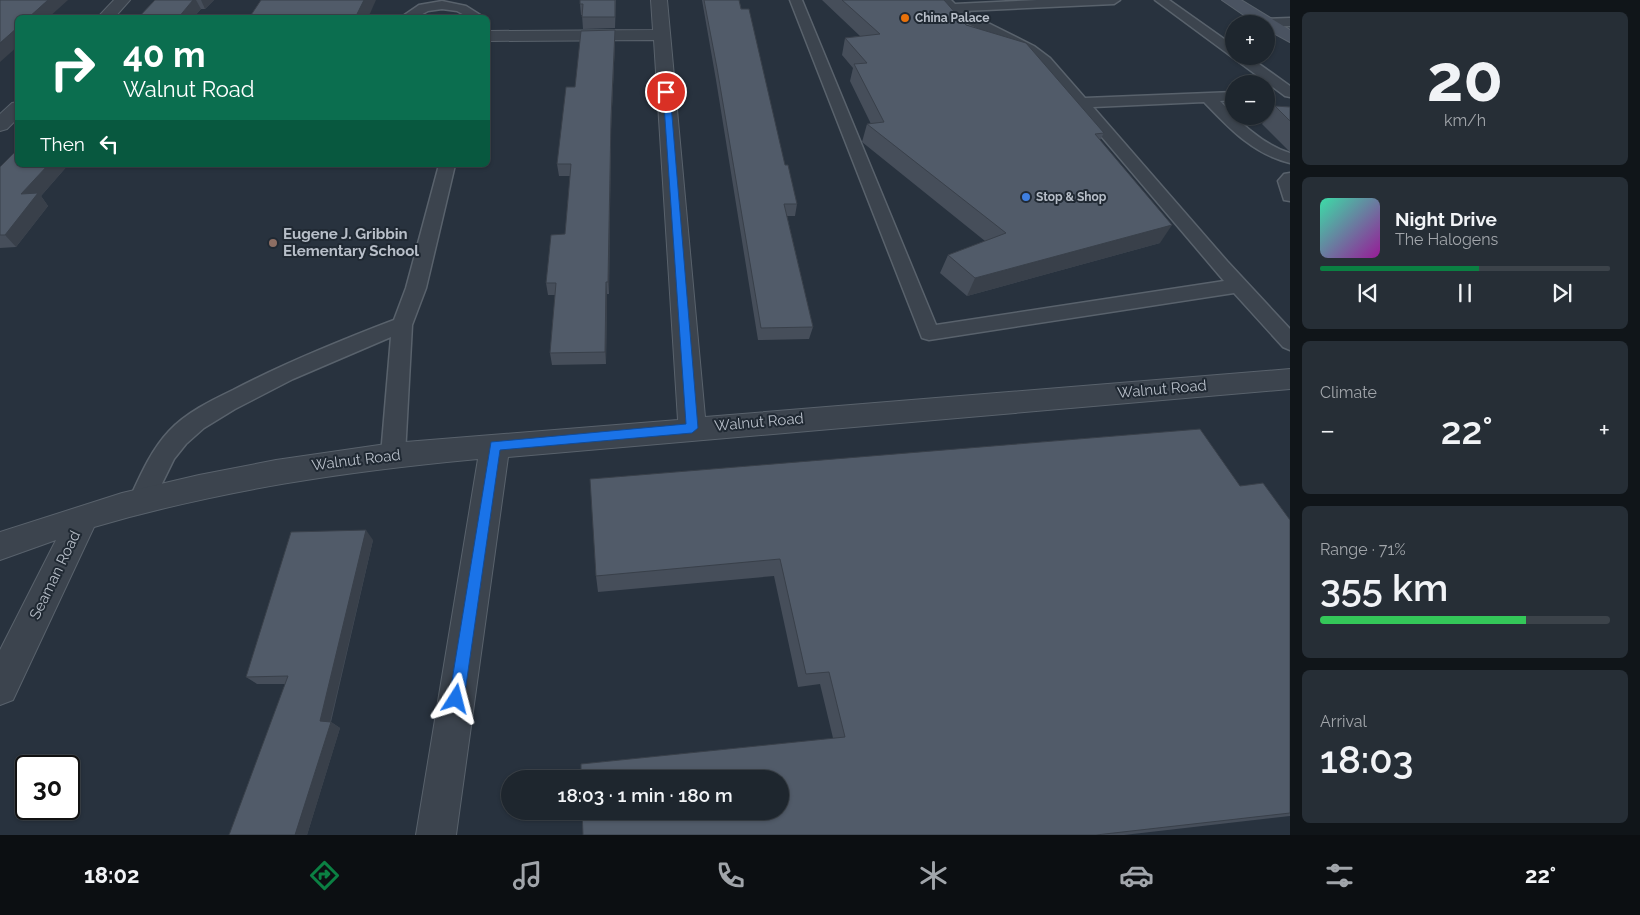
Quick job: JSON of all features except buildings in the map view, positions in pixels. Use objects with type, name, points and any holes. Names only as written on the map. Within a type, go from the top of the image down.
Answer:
[{"type":"main road","points":[[1230,0],[1252,15]]},
{"type":"main road","points":[[1275,29],[1290,37]]},
{"type":"street","points":[[108,15],[122,0]]},
{"type":"street","points":[[659,0],[692,428]]},
{"type":"street","points":[[490,36],[662,35]]},
{"type":"street","points":[[0,125],[15,110]]},
{"type":"street","name":"Walnut Road","points":[[142,500],[299,468],[393,455],[692,428],[1290,379]]},
{"type":"street","points":[[436,835],[495,446]]},
{"type":"street","name":"Seaman Road","points":[[0,688],[84,517],[142,500]]},
{"type":"street","points":[[0,546],[84,517]]},
{"type":"lane","points":[[796,0],[929,333],[1238,286]]},
{"type":"lane","points":[[947,4],[1114,0]]},
{"type":"lane","points":[[1161,0],[1225,46]]},
{"type":"lane","points":[[947,4],[969,21],[1023,44],[1046,61],[1238,286],[1290,342]]},
{"type":"lane","points":[[409,15],[414,11],[436,5],[456,5],[468,9],[475,15]]},
{"type":"lane","points":[[1275,23],[1290,22]]},
{"type":"lane","points":[[1251,65],[1290,93]]},
{"type":"lane","points":[[1275,94],[1290,93]]},
{"type":"lane","points":[[1081,103],[1225,96]]},
{"type":"lane","points":[[1208,97],[1246,136],[1265,150],[1290,158]]},
{"type":"lane","points":[[393,455],[402,325],[416,288],[446,167]]},
{"type":"lane","points":[[1290,178],[1286,181],[1290,196]]},
{"type":"lane","points":[[142,500],[170,445],[192,425],[226,404],[296,368],[343,346],[402,325]]},
{"type":"place","name":"China Palace","points":[[905,18]]},
{"type":"place","name":"Stop & Shop","points":[[1026,197]]},
{"type":"place","name":"Eugene J. Gribbin Elementary School","points":[[273,243]]},
{"type":"route","points":[[456,699],[495,446],[692,428],[666,92]]}]
